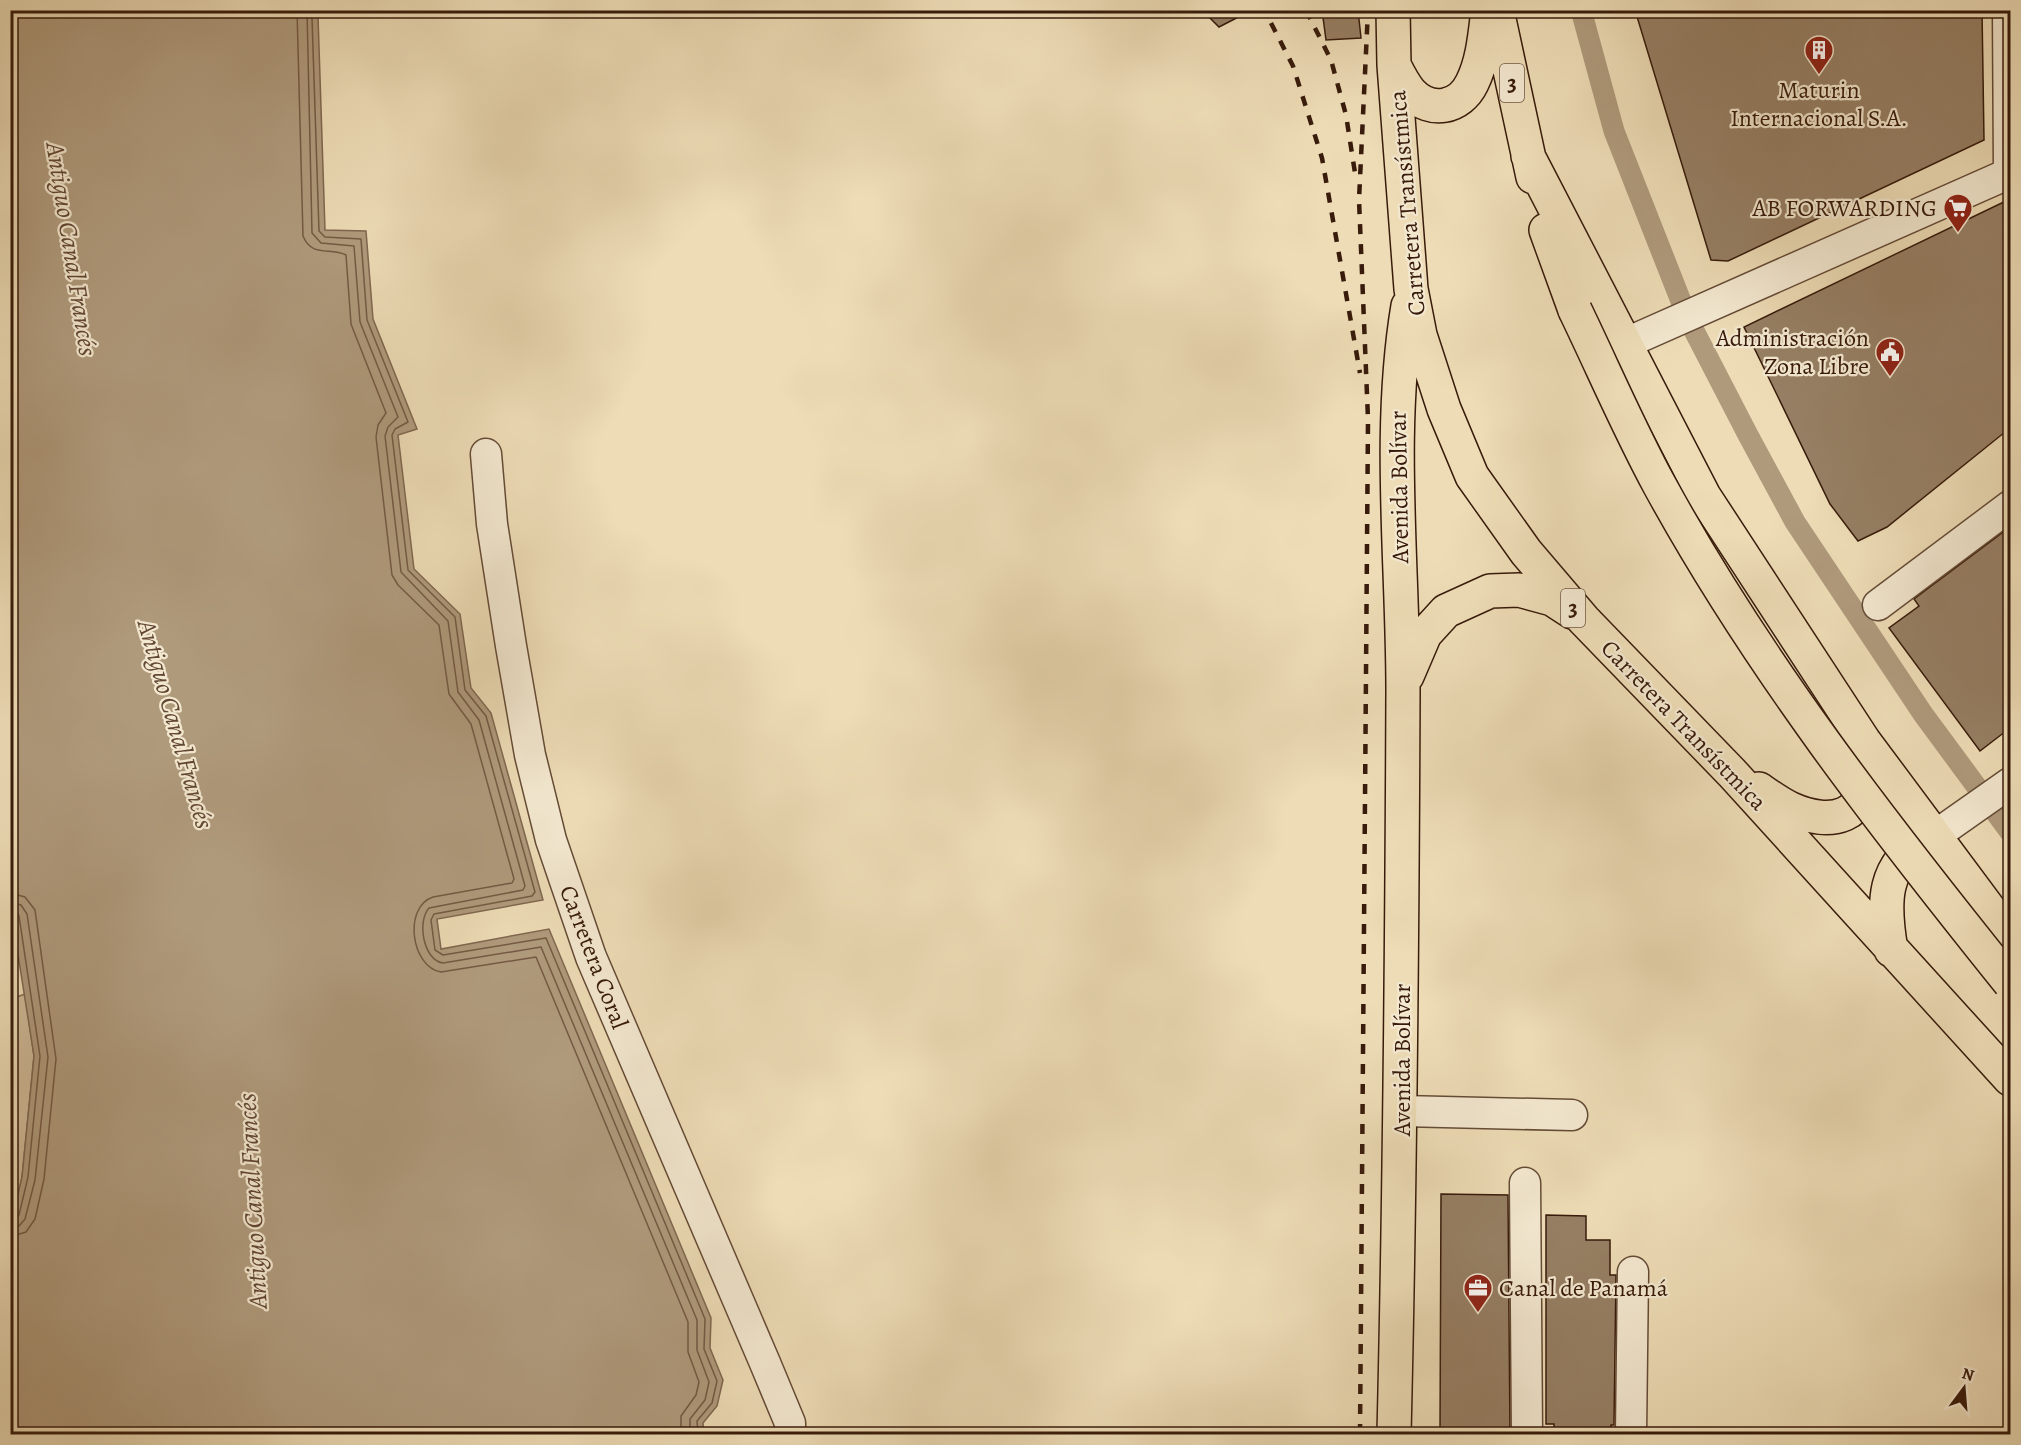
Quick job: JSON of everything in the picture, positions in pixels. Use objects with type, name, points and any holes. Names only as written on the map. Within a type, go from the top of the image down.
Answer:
[{"type":"main road","name":"Carretera Transístmica","points":[[1393,10],[1394,65],[1411,289],[1420,335],[1444,409],[1472,476],[1526,552],[1584,620],[1732,772],[2010,1079]]},
{"type":"main road","points":[[1394,65],[1409,90],[1421,101],[1436,106],[1457,101],[1469,90],[1479,67],[1488,10]]},
{"type":"main road","name":"3","points":[[1497,10],[1528,156],[1548,236],[1575,310],[1660,486],[1756,645],[1864,800],[2010,983]]},
{"type":"main road","points":[[1528,156],[1638,338],[1704,496],[1864,741],[2010,937]]},
{"type":"main road","name":"Avenida Bolívar","points":[[1394,1434],[1402,1111],[1402,686],[1398,418],[1401,350],[1411,289]]},
{"type":"main road","name":"Avenida Bolívar","points":[[1402,686],[1425,634],[1446,611],[1490,591],[1519,590],[1552,599],[1584,620]]},
{"type":"main road","points":[[1732,772],[1790,809],[1817,818],[1840,818],[1854,809],[1862,795],[1866,774],[1864,741]]},
{"type":"main road","points":[[1892,950],[1885,914],[1886,891],[1894,872],[1907,854],[1936,835]]},
{"type":"street","points":[[1638,338],[2010,173],[2008,10]]},
{"type":"street","name":"Carretera Coral","points":[[486,454],[492,524],[511,646],[530,755],[551,840],[591,957],[765,1363],[790,1423],[790,1434]]},
{"type":"street","points":[[1878,605],[2010,506]]},
{"type":"street","points":[[1936,835],[1996,793]]},
{"type":"street","points":[[1402,1111],[1572,1115]]},
{"type":"street","points":[[1525,1183],[1527,1434]]},
{"type":"street","points":[[1631,1434],[1633,1272]]},
{"type":"shaded area","points":[[25,994],[34,1056],[22,1177],[11,1226],[11,999]]},
{"type":"water","name":"Antiguo Canal Francés","points":[[11,10],[337,11],[318,16],[325,230],[366,231],[373,319],[417,429],[398,435],[414,569],[460,614],[471,688],[491,713],[543,900],[437,919],[441,949],[549,929],[711,1318],[710,1348],[723,1380],[717,1406],[703,1423],[704,1434],[11,1434],[11,1226],[22,1177],[34,1056],[10,904]]},
{"type":"building","points":[[1202,10],[1252,10],[1219,27]]},
{"type":"building","points":[[1322,10],[1358,10],[1361,38],[1326,40]]},
{"type":"building","name":"Maturin Internacional S.A.","points":[[1635,10],[1982,10],[1984,140],[1728,261],[1711,260]]},
{"type":"building","name":"Administración Zona Libre","points":[[2010,199],[2010,428],[1887,527],[1858,541],[1830,504],[1744,327]]},
{"type":"building","points":[[2010,527],[2010,728],[1980,751],[1889,628],[1919,606],[1914,599]]},
{"type":"building","name":"Canal de Panamá","points":[[1441,1194],[1508,1195],[1510,1434],[1440,1432]]},
{"type":"building","name":"Canal de Panamá","points":[[1546,1215],[1586,1216],[1586,1240],[1610,1240],[1610,1275],[1616,1275],[1614,1425],[1611,1425],[1611,1434],[1554,1434],[1554,1424],[1546,1424]]},
{"type":"waterway","points":[[1581,10],[1614,131],[1688,319],[1748,435],[1795,522],[1923,714],[2010,832]]},
{"type":"railway","points":[[1306,10],[1331,60],[1346,115],[1355,173]]},
{"type":"railway","points":[[1360,1434],[1368,419],[1359,200],[1368,10]]},
{"type":"railway","points":[[1271,23],[1293,66],[1322,158],[1360,373]]},
{"type":"place","name":"Maturin Internacional S.A.","points":[[1819,76]]},
{"type":"place","name":"AB FORWARDING","points":[[1958,234]]},
{"type":"place","name":"Administración Zona Libre","points":[[1890,378]]},
{"type":"place","name":"Canal de Panamá","points":[[1478,1314]]}]
